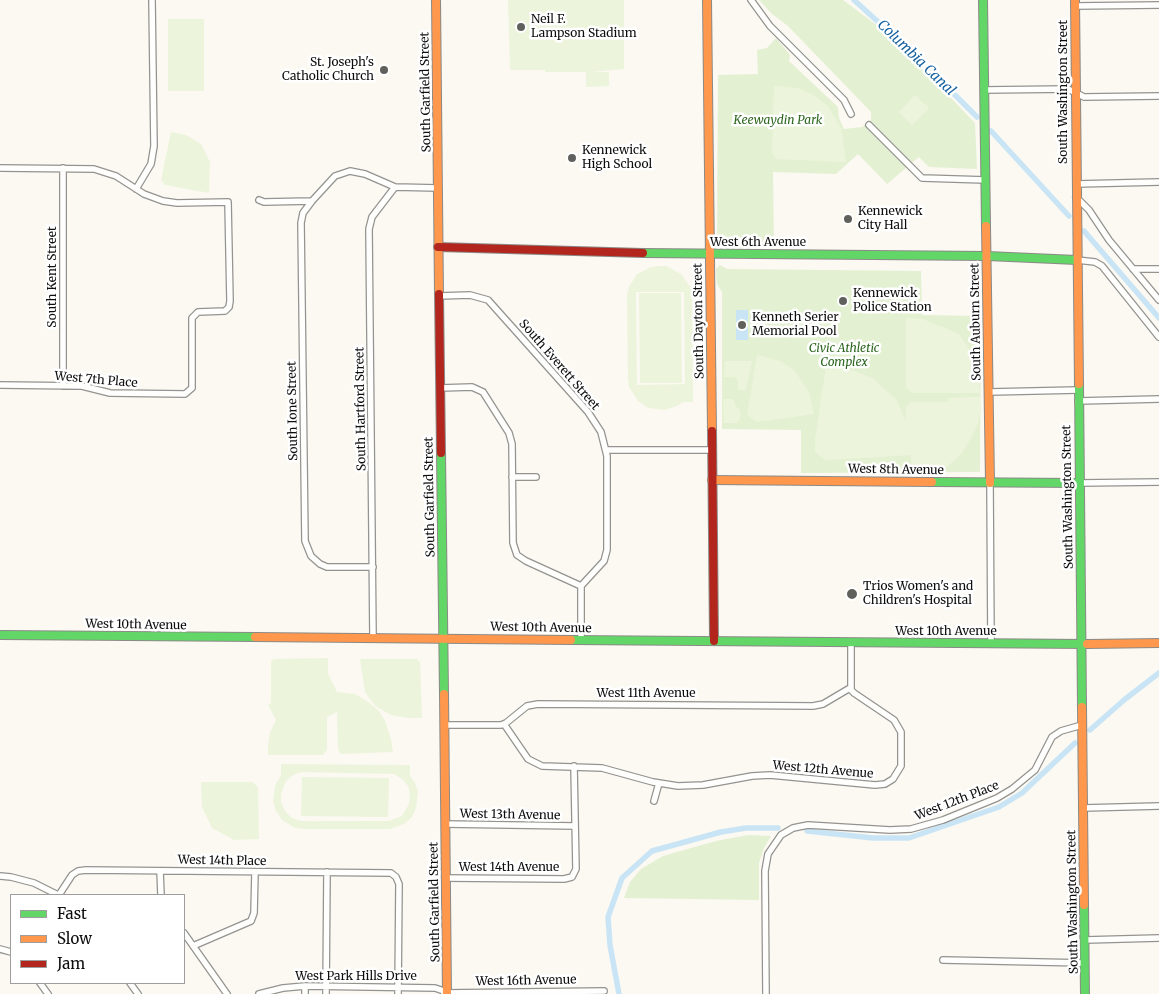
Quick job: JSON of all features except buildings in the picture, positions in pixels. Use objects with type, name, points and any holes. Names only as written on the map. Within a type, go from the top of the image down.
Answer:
[{"type":"street","points":[[0,168],[102,170],[122,179],[136,189],[151,164],[154,146],[152,0]]},
{"type":"street","name":"South Garfield Street","points":[[436,0],[446,878],[445,993]]},
{"type":"street","name":"South Dayton Street","points":[[707,0],[714,641]]},
{"type":"street","points":[[750,0],[770,26],[844,100],[851,114]]},
{"type":"street","name":"South Auburn Street","points":[[983,0],[991,644]]},
{"type":"street","points":[[1075,3],[1159,4]]},
{"type":"street","name":"South Washington Street","points":[[1075,3],[1085,994]]},
{"type":"street","points":[[984,90],[1068,89],[1084,97],[1159,96]]},
{"type":"street","points":[[869,125],[922,178],[986,180]]},
{"type":"street","name":"South Kent Street","points":[[63,168],[63,386]]},
{"type":"street","name":"South Ione Street","points":[[373,567],[326,567],[311,556],[305,541],[301,223],[303,213],[312,201],[332,179],[344,172],[360,172],[395,187]]},
{"type":"street","points":[[1076,184],[1159,182]]},
{"type":"street","points":[[395,187],[438,188]]},
{"type":"street","name":"South Hartford Street","points":[[373,638],[370,225],[372,217],[395,187]]},
{"type":"street","name":"West 7th Place","points":[[0,386],[82,386],[110,393],[183,394],[189,391],[192,382],[192,318],[198,312],[225,311],[230,305],[228,202],[170,203],[150,197],[136,189]]},
{"type":"street","points":[[1076,197],[1089,210],[1104,233],[1159,300]]},
{"type":"street","points":[[259,200],[264,202],[312,201]]},
{"type":"street","name":"West 6th Avenue","points":[[438,247],[586,252],[987,256],[1077,260]]},
{"type":"street","points":[[1077,260],[1095,262],[1102,266],[1159,337]]},
{"type":"street","points":[[1133,269],[1159,269]]},
{"type":"street","name":"South Everett Street","points":[[438,296],[477,296],[488,300],[588,412],[601,432],[606,450],[607,550],[604,561],[581,586]]},
{"type":"street","points":[[440,388],[475,388],[483,392],[511,439],[513,543],[517,555],[581,586],[581,640]]},
{"type":"street","points":[[989,392],[1078,390]]},
{"type":"street","points":[[1078,401],[1159,399]]},
{"type":"street","points":[[606,450],[712,450]]},
{"type":"street","points":[[512,477],[536,477]]},
{"type":"street","name":"West 8th Avenue","points":[[712,480],[1079,484]]},
{"type":"street","points":[[1079,484],[1159,482]]},
{"type":"street","name":"West 10th Avenue","points":[[0,635],[991,644],[1159,643]]},
{"type":"street","points":[[850,688],[851,642]]},
{"type":"street","name":"West 11th Avenue","points":[[504,724],[523,708],[534,704],[813,706],[823,704],[850,688]]},
{"type":"street","name":"West 12th Avenue","points":[[504,724],[525,756],[530,761],[542,766],[602,768],[672,786],[695,786],[761,775],[779,775],[875,785],[885,784],[894,779],[900,771],[902,736],[899,727],[889,716],[854,693],[850,688]]},
{"type":"street","points":[[444,725],[504,724]]},
{"type":"street","name":"West 12th Place","points":[[766,994],[765,871],[768,854],[781,835],[793,828],[808,825],[890,830],[911,829],[943,820],[997,798],[1012,789],[1035,770],[1052,737],[1061,731],[1082,725]]},
{"type":"street","points":[[574,766],[575,826]]},
{"type":"street","points":[[654,801],[659,783]]},
{"type":"street","points":[[1083,808],[1159,806]]},
{"type":"street","name":"West 13th Avenue","points":[[445,824],[575,826]]},
{"type":"street","name":"West 14th Avenue","points":[[446,878],[564,879],[572,876],[576,870],[575,826]]},
{"type":"street","name":"West 14th Place","points":[[59,894],[72,875],[82,870],[388,873],[396,877],[399,884],[398,991]]},
{"type":"street","points":[[160,871],[161,894]]},
{"type":"street","points":[[193,946],[251,921],[254,913],[255,872]]},
{"type":"street","points":[[326,994],[327,872]]},
{"type":"street","points":[[0,876],[34,883],[56,894]]},
{"type":"street","points":[[185,934],[227,994]]},
{"type":"street","points":[[1085,940],[1159,938]]},
{"type":"street","points":[[943,960],[1085,963]]},
{"type":"street","points":[[305,986],[305,994]]},
{"type":"street","name":"West Park Hills Drive","points":[[259,994],[283,988],[305,986],[398,991],[435,988],[445,993]]},
{"type":"street","name":"West 16th Avenue","points":[[445,993],[580,992],[604,990]]},
{"type":"green space","points":[[508,0],[624,0],[624,69],[592,72],[609,72],[609,86],[586,87],[586,72],[510,70]]},
{"type":"green space","name":"Keewaydin Park","points":[[759,0],[843,0],[879,27],[975,123],[977,169],[929,167],[919,157],[887,184],[858,154],[836,174],[773,172],[774,248],[722,247],[717,241],[718,75],[758,74],[757,50],[767,48],[776,38],[790,55],[789,61],[838,107],[839,118],[844,129],[862,127],[871,120],[871,112],[788,26],[772,14]]},
{"type":"green space","points":[[168,19],[204,19],[204,91],[168,91]]},
{"type":"green space","points":[[774,86],[799,88],[815,96],[828,106],[841,128],[846,162],[776,159],[772,153]]},
{"type":"green space","points":[[915,95],[929,108],[912,125],[899,112]]},
{"type":"green space","points":[[171,132],[186,135],[201,144],[210,162],[209,193],[165,185],[161,180]]},
{"type":"green space","name":"Civic Athletic Complex","points":[[720,265],[727,269],[921,271],[922,315],[981,316],[980,472],[801,473],[801,430],[722,429],[722,292],[717,284],[716,269]]},
{"type":"green space","points":[[666,266],[681,274],[691,288],[693,402],[683,402],[665,410],[648,408],[638,401],[629,387],[628,379],[627,295],[629,287],[637,274],[649,268]],"holes":[[[636,292],[684,292],[685,384],[637,385]]]},
{"type":"green space","points":[[639,293],[681,293],[682,383],[640,383]]},
{"type":"green space","points":[[906,318],[923,319],[959,334],[973,355],[980,393],[912,393],[906,387]]},
{"type":"green space","points":[[757,355],[780,361],[795,371],[809,392],[814,414],[757,422],[747,415]]},
{"type":"green space","points":[[725,361],[752,361],[746,390],[738,390],[738,380],[735,377],[724,377]]},
{"type":"green space","points":[[826,366],[842,366],[872,378],[896,399],[906,421],[906,406],[911,402],[949,402],[948,398],[980,397],[981,410],[978,423],[962,453],[948,466],[933,472],[912,473],[911,455],[827,460],[815,452],[815,440]]},
{"type":"green space","points":[[723,399],[733,399],[735,405],[740,410],[740,419],[736,423],[724,423]]},
{"type":"green space","points":[[328,658],[328,674],[337,692],[355,694],[379,711],[385,721],[393,752],[341,754],[338,750],[337,712],[327,717],[327,750],[323,755],[268,755],[270,732],[276,720],[268,705],[271,703],[271,661],[274,659]]},
{"type":"green space","points":[[360,659],[417,659],[420,662],[422,718],[391,715],[375,706],[365,692]]},
{"type":"green space","points":[[281,764],[410,765],[410,776],[418,792],[416,808],[412,817],[404,824],[390,829],[295,828],[282,820],[273,802],[275,786],[281,775]],"holes":[[[301,772],[394,774],[408,786],[410,795],[409,804],[402,816],[389,821],[301,821],[292,818],[285,811],[281,803],[281,794],[286,781],[293,775]]]},
{"type":"green space","points":[[302,777],[389,778],[388,817],[301,816]]},
{"type":"green space","points":[[201,782],[252,782],[258,787],[259,839],[234,840],[212,828],[202,807]]},
{"type":"green space","points":[[748,835],[771,836],[764,848],[759,863],[759,900],[624,898],[630,882],[641,869],[663,856],[716,841]]},
{"type":"water","name":"Kenneth Serier Memorial Pool","points":[[736,310],[748,310],[748,340],[736,340]]},
{"type":"waterway","name":"Columbia Canal","points":[[854,0],[920,60],[977,117]]},
{"type":"waterway","name":"Columbia Canal","points":[[991,131],[1069,216]]},
{"type":"waterway","name":"Columbia Canal","points":[[1084,231],[1159,318]]},
{"type":"waterway","name":"Columbia Canal","points":[[1090,730],[1159,673]]},
{"type":"waterway","name":"Columbia Canal","points":[[807,831],[873,838],[909,838],[999,807],[1022,793],[1075,743]]},
{"type":"waterway","name":"Columbia Canal","points":[[619,994],[610,945],[608,917],[622,878],[652,851],[721,832],[746,828],[778,828]]},
{"type":"traffic: fast","points":[[983,0],[986,226]]},
{"type":"traffic: fast","points":[[643,253],[987,256],[1077,260]]},
{"type":"traffic: fast","points":[[1079,384],[1082,707]]},
{"type":"traffic: fast","points":[[441,453],[444,694]]},
{"type":"traffic: fast","points":[[932,482],[1079,483]]},
{"type":"traffic: fast","points":[[0,635],[255,637]]},
{"type":"traffic: fast","points":[[571,640],[1087,644]]},
{"type":"traffic: fast","points":[[1084,905],[1085,994]]},
{"type":"traffic: slow","points":[[436,0],[439,294]]},
{"type":"traffic: slow","points":[[707,0],[712,431]]},
{"type":"traffic: slow","points":[[1075,0],[1079,384]]},
{"type":"traffic: slow","points":[[986,226],[990,483]]},
{"type":"traffic: slow","points":[[712,480],[932,482]]},
{"type":"traffic: slow","points":[[255,637],[571,640]]},
{"type":"traffic: slow","points":[[1087,644],[1159,643]]},
{"type":"traffic: slow","points":[[444,694],[447,994]]},
{"type":"traffic: slow","points":[[1082,707],[1084,905]]},
{"type":"traffic: jam","points":[[438,247],[643,253]]},
{"type":"traffic: jam","points":[[439,294],[441,453]]},
{"type":"traffic: jam","points":[[712,431],[714,641]]},
{"type":"place","name":"Neil F. Lampson Stadium","points":[[521,27]]},
{"type":"place","name":"St. Joseph's Catholic Church","points":[[384,70]]},
{"type":"place","name":"Kennewick High School","points":[[572,158]]},
{"type":"place","name":"Kennewick City Hall","points":[[848,219]]},
{"type":"place","name":"Kennewick Police Station","points":[[843,301]]},
{"type":"place","name":"Kenneth Serier Memorial Pool","points":[[742,325]]},
{"type":"place","name":"Trios Women's and Children's Hospital","points":[[852,594]]}]
